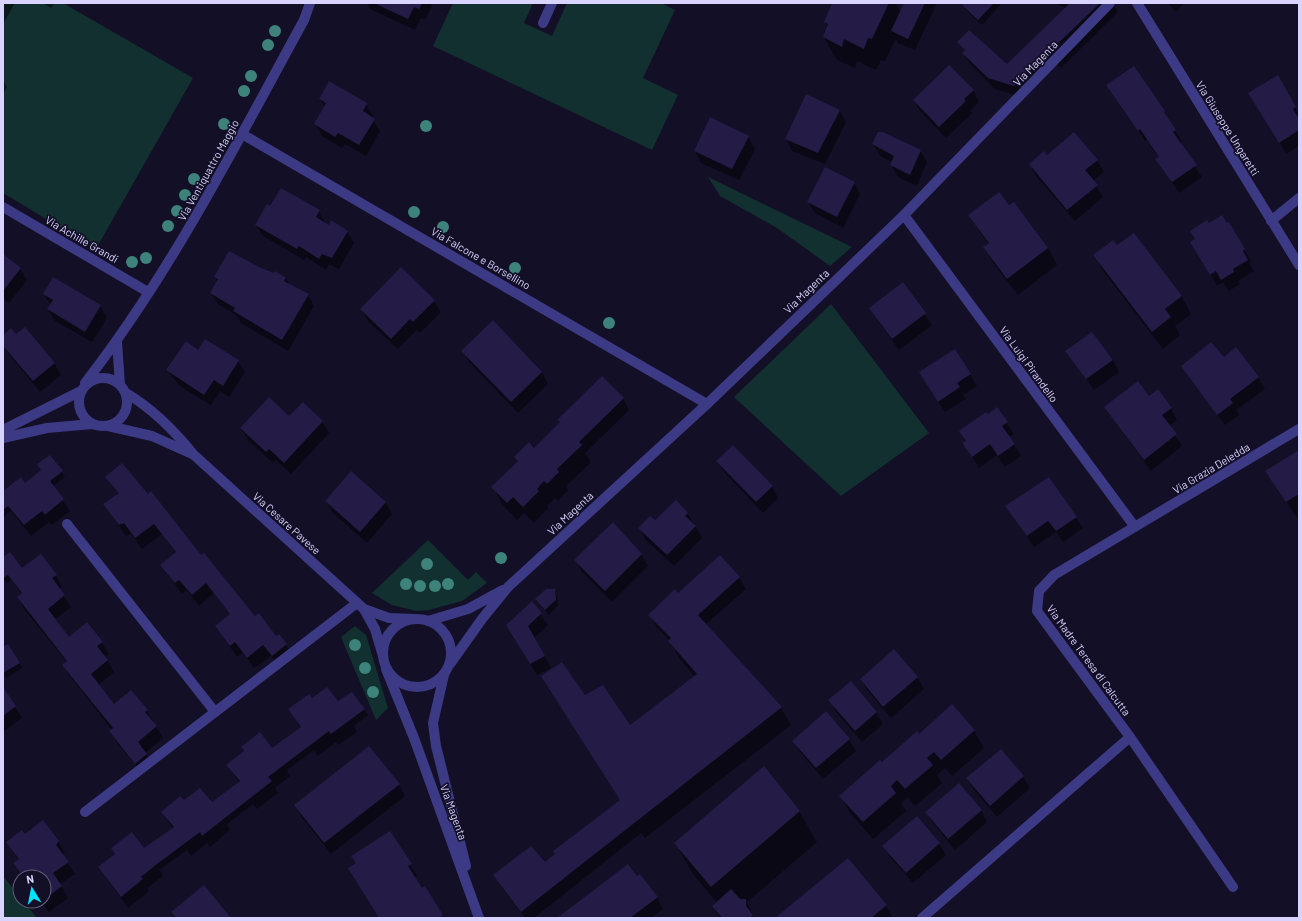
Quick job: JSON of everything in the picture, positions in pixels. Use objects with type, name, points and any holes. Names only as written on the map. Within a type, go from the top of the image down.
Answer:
[{"type":"street","name":"Via Ventiquattro Maggio","points":[[83,387],[117,342],[194,222],[304,20],[310,3]]},
{"type":"street","points":[[543,22],[552,3]]},
{"type":"street","name":"Via Magenta","points":[[508,587],[707,404],[904,215],[1110,3]]},
{"type":"street","name":"Via Giuseppe Ungaretti","points":[[1137,3],[1299,266]]},
{"type":"street","name":"Via Falcone e Borsellino","points":[[242,134],[707,404]]},
{"type":"street","points":[[1271,221],[1299,198]]},
{"type":"street","name":"Via Achille Grandi","points":[[3,207],[148,292]]},
{"type":"street","name":"Via Luigi Pirandello","points":[[904,215],[1135,527]]},
{"type":"street","points":[[83,387],[78,407],[82,417],[92,424],[100,427],[108,426],[119,420],[125,412],[127,406],[123,389],[117,342]]},
{"type":"street","name":"Via Ventiquattro Maggio","points":[[3,430],[97,378],[109,378],[123,389]]},
{"type":"street","name":"Via Cesare Pavese","points":[[123,389],[144,403],[176,432],[194,455],[361,606],[375,629],[383,656]]},
{"type":"street","points":[[3,438],[47,428],[92,424]]},
{"type":"street","name":"Via Cesare Pavese","points":[[108,426],[152,436],[194,455]]},
{"type":"street","name":"Via Grazia Deledda","points":[[1135,527],[1299,429]]},
{"type":"street","points":[[67,524],[215,712]]},
{"type":"street","name":"Via Madre Teresa di Calcutta","points":[[1135,527],[1054,575],[1039,591],[1037,611],[1130,737],[1233,887]]},
{"type":"street","points":[[428,621],[468,609],[508,587]]},
{"type":"street","points":[[450,664],[482,619],[508,587]]},
{"type":"street","points":[[86,812],[215,712],[361,606]]},
{"type":"street","name":"Via Cesare Pavese","points":[[361,606],[389,618],[414,619]]},
{"type":"street","name":"Via Magenta","points":[[414,619],[428,621],[438,626],[445,633],[450,643],[452,653],[450,664],[444,675],[433,723],[436,746],[479,918],[414,738],[386,669],[383,656],[384,645],[388,635],[395,627],[414,619]]},
{"type":"street","name":"Via Magenta","points":[[386,669],[393,678],[414,688],[425,687],[435,683],[444,675]]},
{"type":"street","points":[[922,918],[1130,737]]},
{"type":"green space","points":[[3,3],[63,3],[193,78],[96,249],[3,193]]},
{"type":"green space","points":[[453,3],[533,3],[524,23],[552,36],[567,3],[661,3],[675,10],[643,78],[678,95],[652,150],[433,46]]},
{"type":"green space","points":[[708,177],[852,247],[830,266],[777,228],[720,196]]},
{"type":"green space","points":[[831,304],[929,433],[841,496],[734,397]]},
{"type":"green space","points":[[428,540],[468,580],[476,572],[487,583],[462,601],[429,610],[416,611],[392,605],[372,593]]},
{"type":"green space","points":[[355,626],[366,635],[388,708],[376,720],[341,637]]},
{"type":"green space","points":[[3,876],[12,887],[12,909],[30,909],[37,918],[3,918]]},
{"type":"building","points":[[374,3],[422,3],[419,9],[414,7],[408,19]]},
{"type":"building","points":[[832,3],[889,3],[872,39],[868,38],[864,49],[844,39],[842,47],[823,37],[828,24],[824,22]]},
{"type":"building","points":[[904,3],[925,3],[908,39],[891,31]]},
{"type":"building","points":[[964,3],[994,3],[978,20],[962,5]]},
{"type":"building","points":[[1070,3],[1100,3],[1014,86],[988,78],[962,53],[965,50],[957,42],[969,30],[1007,64]]},
{"type":"building","points":[[949,65],[974,90],[964,99],[966,101],[939,127],[913,100]]},
{"type":"building","points":[[1134,66],[1165,111],[1164,112],[1176,130],[1173,132],[1197,165],[1172,182],[1155,159],[1159,157],[1140,129],[1138,131],[1106,85]]},
{"type":"building","points":[[1278,75],[1296,107],[1293,109],[1299,119],[1299,130],[1279,143],[1248,93]]},
{"type":"building","points":[[329,81],[367,103],[363,111],[375,119],[359,145],[338,133],[335,137],[314,124],[326,103],[319,99]]},
{"type":"building","points":[[806,94],[840,110],[818,153],[785,139]]},
{"type":"building","points":[[710,117],[749,136],[732,169],[694,151]]},
{"type":"building","points":[[878,132],[883,132],[921,150],[910,175],[890,165],[894,156],[872,144]]},
{"type":"building","points":[[1074,132],[1098,160],[1085,170],[1098,185],[1067,210],[1029,164],[1044,151],[1047,155]]},
{"type":"building","points":[[825,167],[855,182],[837,217],[807,202]]},
{"type":"building","points":[[281,188],[320,210],[316,217],[329,225],[331,220],[348,231],[332,258],[322,254],[319,259],[299,246],[297,249],[255,225],[267,204],[270,206]]},
{"type":"building","points":[[999,192],[1009,205],[1014,202],[1048,248],[1007,279],[983,247],[989,243],[968,215]]},
{"type":"building","points":[[1222,215],[1227,223],[1229,222],[1245,249],[1243,251],[1248,260],[1233,269],[1234,272],[1221,280],[1216,271],[1210,275],[1190,242],[1195,239],[1190,231],[1207,220],[1209,223]]},
{"type":"building","points":[[1134,233],[1182,296],[1165,309],[1171,317],[1152,332],[1093,255],[1113,240],[1117,245]]},
{"type":"building","points":[[229,251],[261,268],[274,273],[275,271],[286,278],[284,281],[309,294],[282,340],[233,311],[235,308],[210,293],[218,279],[214,277]]},
{"type":"building","points":[[3,254],[21,268],[3,291]]},
{"type":"building","points":[[401,267],[435,300],[413,322],[410,319],[391,339],[360,309]]},
{"type":"building","points":[[53,277],[101,305],[85,332],[47,309],[53,300],[43,294]]},
{"type":"building","points":[[903,282],[926,313],[892,339],[869,308]]},
{"type":"building","points":[[493,320],[542,372],[511,402],[461,351]]},
{"type":"building","points":[[25,327],[55,363],[33,381],[3,346],[3,335],[11,328],[16,334]]},
{"type":"building","points":[[1092,332],[1113,360],[1086,379],[1065,351]]},
{"type":"building","points":[[205,339],[239,360],[223,386],[214,380],[204,395],[166,370],[186,341],[198,350]]},
{"type":"building","points":[[1211,342],[1224,357],[1236,347],[1259,377],[1230,399],[1233,403],[1217,415],[1181,366]]},
{"type":"building","points":[[955,349],[971,374],[957,383],[960,387],[938,402],[919,372]]},
{"type":"building","points":[[602,376],[624,398],[579,442],[582,445],[557,469],[559,472],[547,484],[544,481],[537,489],[539,491],[523,507],[513,497],[507,503],[491,487],[518,461],[514,457],[529,442],[534,448],[560,422],[557,420]]},
{"type":"building","points":[[1138,381],[1149,396],[1158,389],[1172,408],[1162,415],[1177,434],[1144,460],[1104,407]]},
{"type":"building","points":[[269,397],[289,416],[303,402],[323,421],[284,463],[269,449],[266,452],[240,428]]},
{"type":"building","points":[[997,407],[1008,422],[1002,426],[1015,444],[998,456],[990,444],[972,457],[962,443],[966,441],[959,431],[986,412],[988,414]]},
{"type":"building","points":[[733,445],[773,486],[756,502],[716,461]]},
{"type":"building","points":[[1299,450],[1299,494],[1286,502],[1265,471]]},
{"type":"building","points":[[50,455],[63,471],[50,481],[64,499],[45,515],[42,511],[24,525],[8,506],[3,510],[3,491],[21,477],[25,483],[41,470],[37,464]]},
{"type":"building","points":[[122,463],[148,494],[151,491],[201,555],[204,553],[255,616],[259,613],[276,636],[279,634],[287,644],[272,656],[263,645],[247,658],[235,642],[230,646],[215,626],[230,614],[206,583],[192,595],[179,580],[175,583],[160,565],[176,552],[154,524],[135,538],[124,523],[119,525],[103,504],[119,493],[105,477]]},
{"type":"building","points":[[351,471],[386,502],[360,532],[325,501]]},
{"type":"building","points":[[1049,477],[1077,517],[1056,531],[1048,521],[1027,536],[1005,506]]},
{"type":"building","points":[[676,500],[688,513],[685,516],[696,526],[667,555],[638,528],[650,516],[655,520]]},
{"type":"building","points":[[613,522],[642,554],[605,591],[574,560]]},
{"type":"building","points":[[10,552],[22,568],[41,554],[57,575],[52,578],[65,595],[48,609],[69,637],[87,622],[103,642],[97,646],[108,660],[91,674],[114,704],[131,690],[148,710],[145,712],[157,726],[138,742],[147,754],[135,764],[109,731],[113,728],[62,665],[67,661],[17,597],[22,593],[8,575],[3,578],[3,557]]},
{"type":"building","points":[[720,555],[740,577],[698,615],[782,707],[521,912],[493,875],[531,846],[545,862],[555,854],[553,851],[620,800],[541,676],[562,662],[585,695],[603,685],[630,725],[697,674],[668,641],[671,638],[648,615],[675,589],[678,593]]},
{"type":"building","points":[[546,589],[555,589],[556,600],[545,610],[535,599]]},
{"type":"building","points":[[532,601],[542,613],[528,626],[545,656],[530,664],[506,625]]},
{"type":"building","points":[[3,643],[5,646],[8,644],[20,663],[3,673]]},
{"type":"building","points":[[894,649],[918,677],[883,707],[860,679]]},
{"type":"building","points":[[851,681],[877,712],[855,731],[828,700]]},
{"type":"building","points":[[3,687],[16,706],[3,716]]},
{"type":"building","points":[[327,687],[338,701],[352,692],[365,709],[331,734],[329,731],[268,777],[272,781],[202,836],[200,832],[157,864],[141,877],[143,879],[121,897],[98,867],[115,854],[111,848],[132,832],[144,848],[174,827],[161,812],[180,796],[184,800],[200,788],[212,802],[240,781],[226,765],[244,751],[241,747],[260,732],[272,748],[301,727],[288,709],[309,694],[312,698]]},
{"type":"building","points":[[952,704],[975,730],[941,760],[934,752],[927,758],[933,765],[905,789],[897,780],[891,786],[896,793],[863,822],[839,796],[880,760],[882,762],[917,731],[919,734]]},
{"type":"building","points":[[826,711],[850,739],[816,768],[792,741]]},
{"type":"building","points":[[369,746],[400,784],[324,843],[294,805]]},
{"type":"building","points":[[1001,749],[1024,776],[990,806],[966,778]]},
{"type":"building","points":[[764,766],[800,811],[711,887],[674,843]]},
{"type":"building","points":[[959,783],[982,810],[948,839],[925,812]]},
{"type":"building","points":[[917,816],[940,843],[906,873],[882,846]]},
{"type":"building","points":[[43,820],[59,841],[56,845],[69,862],[53,873],[62,886],[52,894],[52,869],[18,869],[13,863],[19,859],[6,842],[22,830],[25,834]]},
{"type":"building","points":[[390,831],[412,864],[408,866],[422,888],[425,886],[443,915],[439,918],[379,918],[348,868],[356,863],[351,856]]},
{"type":"building","points":[[848,858],[887,905],[871,918],[775,918]]},
{"type":"building","points":[[628,864],[637,876],[640,874],[658,897],[630,918],[557,918]]},
{"type":"building","points":[[204,885],[231,918],[177,918],[171,912]]},
{"type":"building","points":[[731,889],[740,899],[746,899],[746,906],[753,915],[750,918],[722,918],[712,906]]}]
